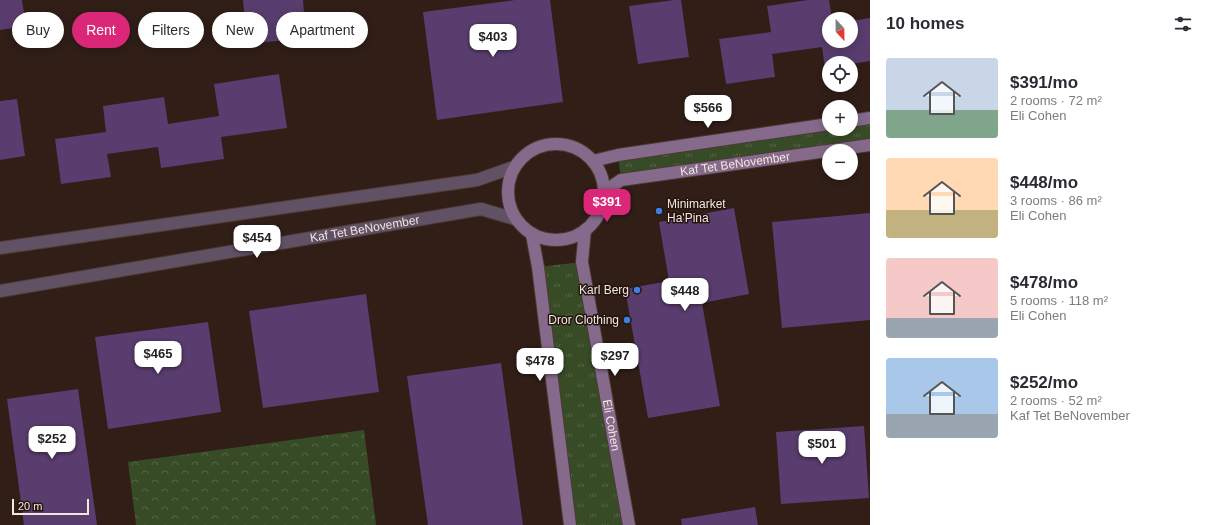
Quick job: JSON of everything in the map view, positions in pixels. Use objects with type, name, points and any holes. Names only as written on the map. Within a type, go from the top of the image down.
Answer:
[{"type":"street","points":[[858,120],[870,118]]},
{"type":"street","points":[[593,161],[618,155],[822,125]]},
{"type":"street","points":[[554,144],[570,146],[580,150],[593,161],[601,175],[604,192],[601,208],[596,218],[585,230],[568,239],[548,240],[532,235],[515,219],[508,203],[507,186],[514,167],[528,152],[537,147],[554,144]]},
{"type":"street","name":"Kaf Tet BeNovember","points":[[604,192],[621,180],[870,145]]},
{"type":"street","points":[[0,248],[477,180],[514,167]]},
{"type":"street","name":"Kaf Tet BeNovember","points":[[0,291],[481,209],[515,219]]},
{"type":"street","name":"Eli Cohen","points":[[585,230],[582,262],[629,525]]},
{"type":"street","points":[[532,235],[538,267],[570,525]]},
{"type":"green space","points":[[870,118],[870,145],[858,147],[858,144],[822,144],[822,152],[621,180],[618,155],[822,130],[822,136],[858,136],[858,120]]},
{"type":"green space","points":[[582,262],[629,525],[570,525],[538,267]]},
{"type":"green space","points":[[364,430],[376,525],[136,525],[128,462]]},
{"type":"building","points":[[0,0],[22,0],[24,12],[12,12],[12,28],[0,30]]},
{"type":"building","points":[[243,0],[303,0],[304,12],[276,12],[276,41],[268,42],[268,12],[244,12]]},
{"type":"building","points":[[515,0],[550,0],[563,102],[437,120],[423,12]]},
{"type":"building","points":[[681,0],[689,57],[638,64],[629,6]]},
{"type":"building","points":[[808,0],[829,0],[831,12],[822,12],[822,47],[772,54],[775,77],[726,84],[719,39],[771,32],[767,6]]},
{"type":"building","points":[[870,18],[870,61],[858,63],[858,56],[823,56],[822,48],[858,48],[858,20]]},
{"type":"building","points":[[279,74],[287,128],[221,137],[224,159],[161,168],[158,147],[107,154],[111,177],[61,184],[55,139],[106,132],[103,106],[164,97],[168,124],[219,116],[214,84]]},
{"type":"building","points":[[17,99],[25,156],[0,160],[0,101]]},
{"type":"building","points":[[734,208],[749,294],[702,303],[720,406],[648,418],[625,289],[669,281],[659,222]]},
{"type":"building","points":[[870,213],[870,320],[782,328],[772,222]]},
{"type":"building","points":[[366,294],[379,392],[263,408],[249,311]]},
{"type":"building","points":[[208,322],[221,412],[108,429],[95,337]]},
{"type":"building","points":[[501,363],[523,525],[428,525],[407,376]]},
{"type":"building","points":[[78,389],[97,525],[24,525],[7,399]]},
{"type":"building","points":[[864,426],[869,498],[781,504],[776,432]]},
{"type":"building","points":[[755,507],[758,525],[682,525],[681,519]]},
{"type":"place","name":"Minimarket Ha'Pina","points":[[659,211]]},
{"type":"place","name":"Karl Berg","points":[[637,290]]},
{"type":"place","name":"Dror Clothing","points":[[627,320]]}]
